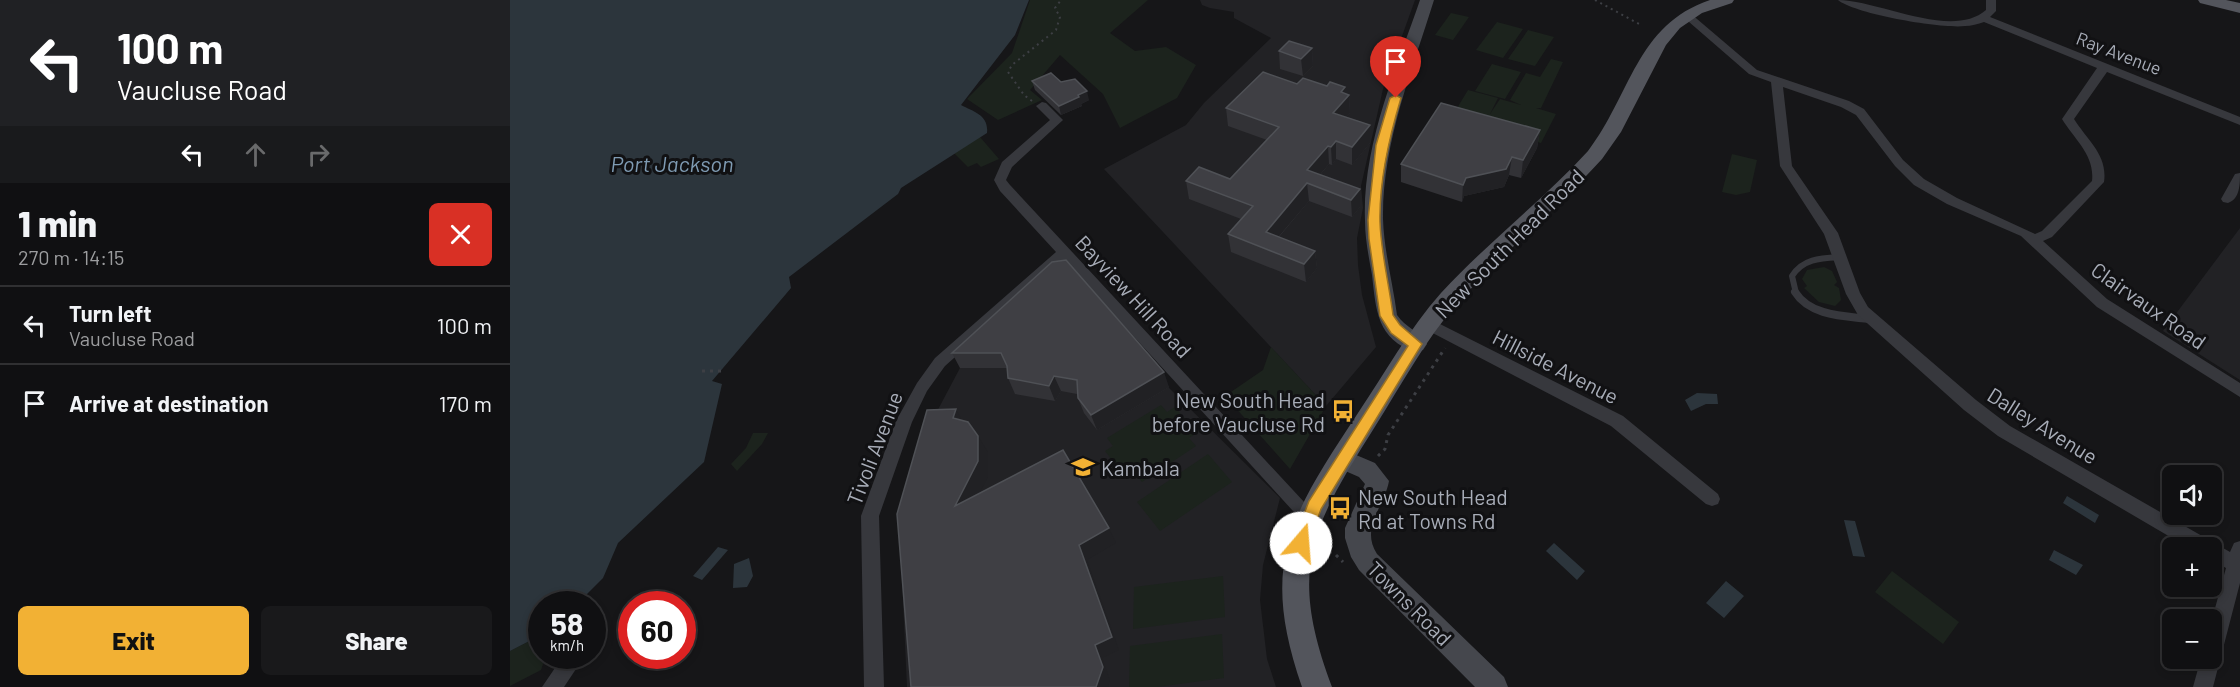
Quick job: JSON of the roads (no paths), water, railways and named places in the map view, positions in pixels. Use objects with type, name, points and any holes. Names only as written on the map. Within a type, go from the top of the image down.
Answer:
[{"type":"main road","name":"New South Head Road","points":[[1317,687],[1304,652],[1295,605],[1297,563],[1309,517],[1342,459],[1423,334],[1461,286],[1595,155],[1621,121],[1654,46],[1665,32],[1686,15],[1726,0]]},
{"type":"main road","points":[[2206,0],[2240,8]]},
{"type":"street","points":[[1423,334],[1395,329],[1387,316],[1374,220],[1385,131],[1427,0]]},
{"type":"street","points":[[1843,0],[1892,14],[1953,24],[1972,24],[1985,19],[1991,11],[1992,0]]},
{"type":"street","name":"Clairvaux Road","points":[[1686,15],[1745,67],[1778,82],[1845,104],[1860,112],[1899,163],[1919,182],[1960,205],[2018,229],[2102,303],[2240,391]]},
{"type":"street","name":"Ray Avenue","points":[[1985,19],[2240,121]]},
{"type":"street","points":[[2033,240],[2047,234],[2098,182],[2101,172],[2098,163],[2068,119],[2104,67]]},
{"type":"street","name":"Dalley Avenue","points":[[1778,82],[1786,166],[1831,233],[1856,300],[1871,320],[2004,431],[2187,537]]},
{"type":"street","name":"Bayview Hill Road","points":[[1042,106],[1057,120],[1006,165],[1000,180],[1064,252],[1282,484],[1309,517]]},
{"type":"street","points":[[2228,198],[2240,177]]},
{"type":"street","name":"Tivoli Avenue","points":[[874,687],[870,516],[904,421],[922,387],[940,362],[1064,252]]},
{"type":"street","name":"Hillside Avenue","points":[[1423,334],[1453,337],[1617,421],[1712,499]]},
{"type":"street","name":"Towns Road","points":[[1342,459],[1367,470],[1375,477],[1377,486],[1359,524],[1356,537],[1358,548],[1368,562],[1494,687]]},
{"type":"street","points":[[2222,553],[2238,557],[2222,617]]},
{"type":"street","points":[[552,687],[566,669]]},
{"type":"street","points":[[2203,687],[2208,669]]},
{"type":"lane","name":"Dalley Avenue","points":[[1841,257],[1821,258],[1800,265],[1792,276],[1795,292],[1806,304],[1820,311],[1871,320]]},
{"type":"water","name":"Port Jackson","points":[[510,0],[1029,0],[1015,35],[961,105],[983,118],[986,122],[987,133],[901,188],[898,194],[789,277],[791,288],[712,381],[722,384],[704,462],[618,543],[603,578],[590,591],[528,591],[528,642],[510,651]]},
{"type":"water","points":[[1697,393],[1717,394],[1718,404],[1706,404],[1691,411],[1685,400]]},
{"type":"water","points":[[2067,496],[2099,515],[2095,523],[2063,503]]},
{"type":"water","points":[[1844,520],[1855,521],[1865,557],[1853,556]]},
{"type":"water","points":[[1554,543],[1585,571],[1577,580],[1546,551]]},
{"type":"water","points":[[718,547],[728,550],[702,580],[693,576]]},
{"type":"water","points":[[2054,550],[2083,565],[2076,575],[2049,560]]},
{"type":"water","points":[[749,558],[753,576],[747,587],[733,588],[734,564]]},
{"type":"water","points":[[1726,581],[1744,596],[1724,618],[1706,603]]},
{"type":"place","name":"New South Head before Vaucluse Rd","points":[[1343,411]]},
{"type":"place","name":"Kambala","points":[[1083,467]]},
{"type":"place","name":"New South Head Rd at Towns Rd","points":[[1340,508]]}]
